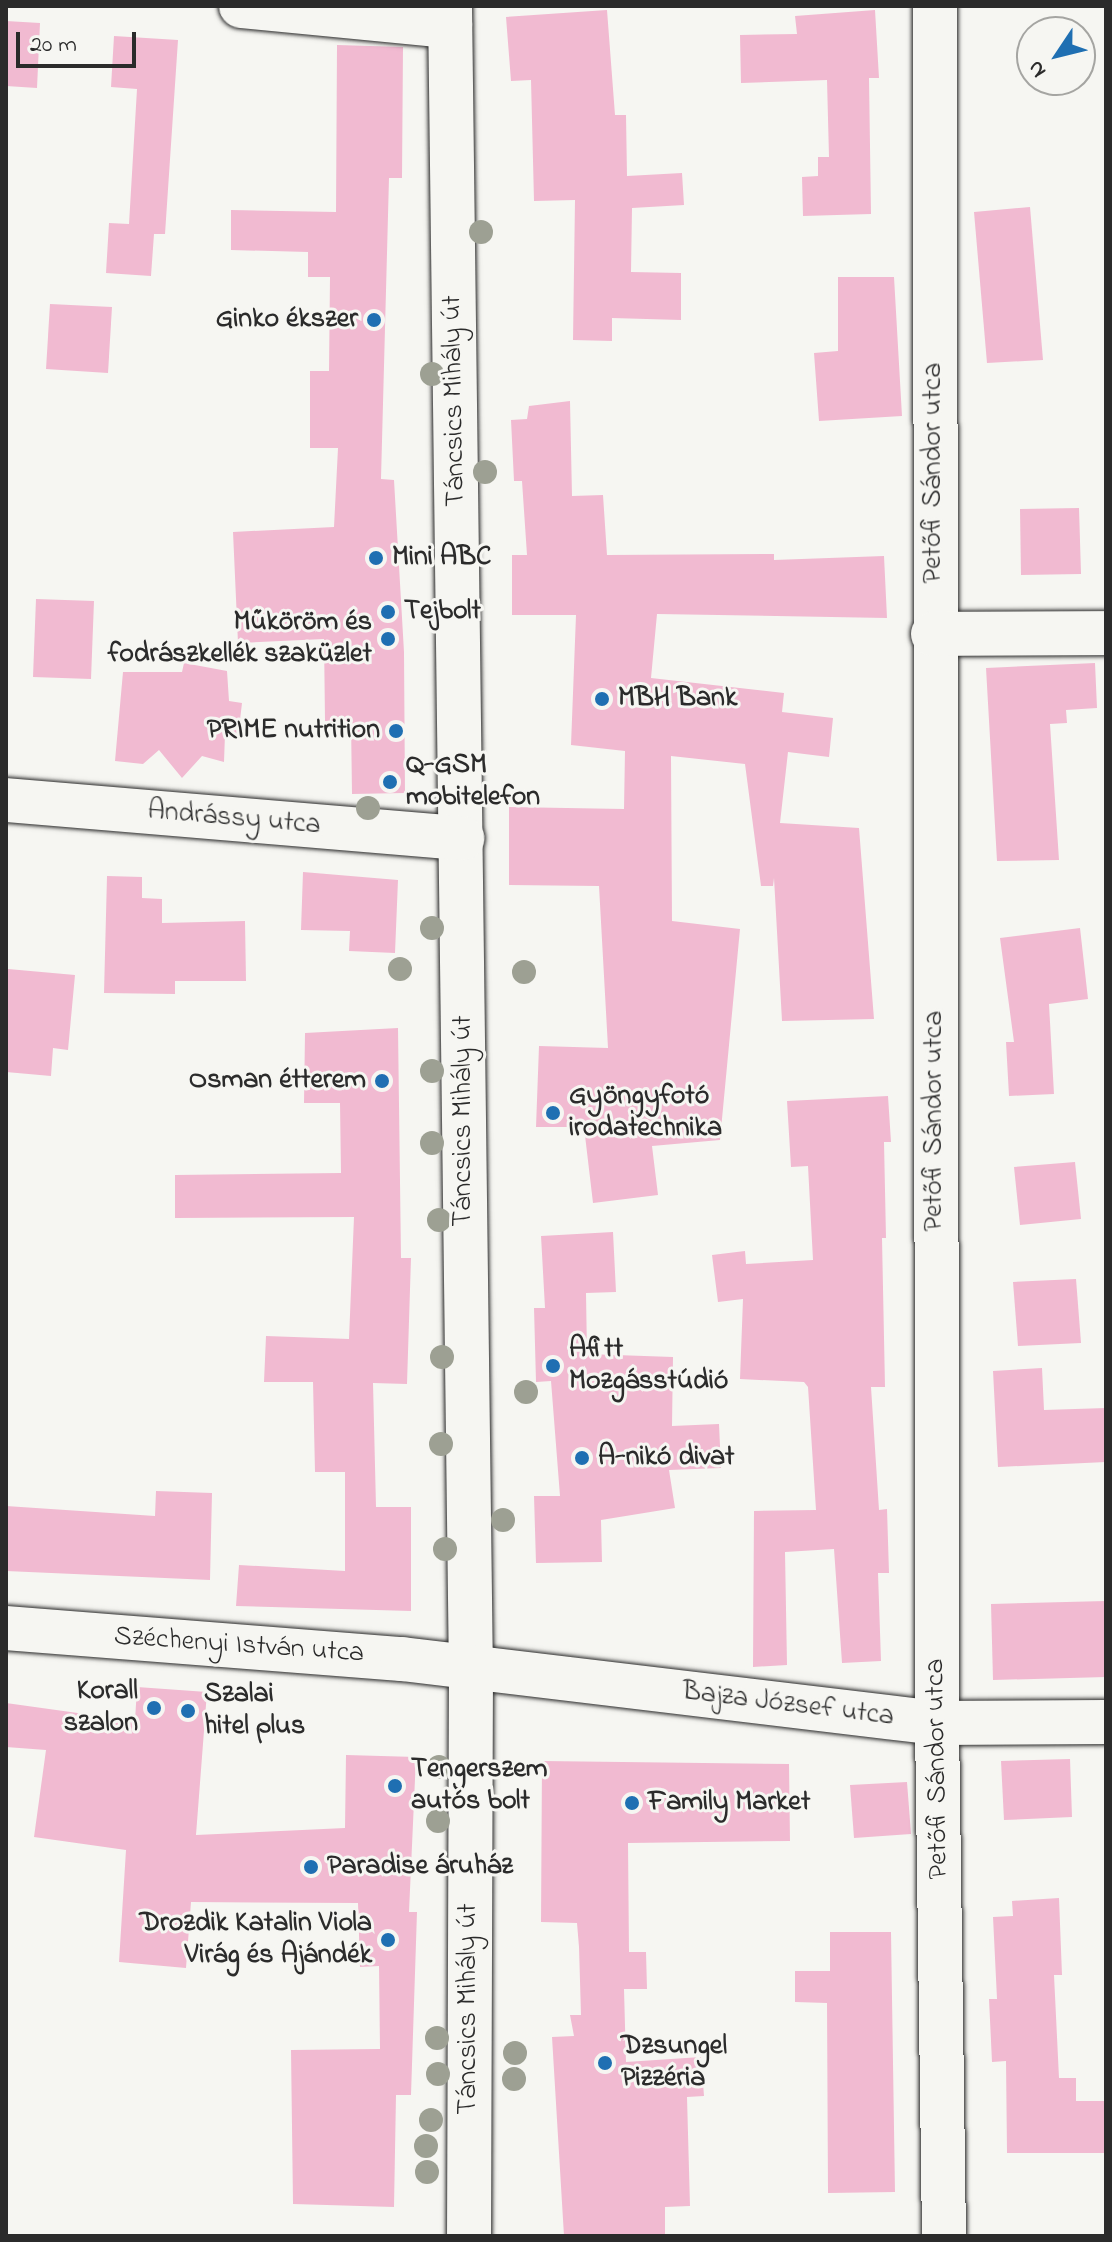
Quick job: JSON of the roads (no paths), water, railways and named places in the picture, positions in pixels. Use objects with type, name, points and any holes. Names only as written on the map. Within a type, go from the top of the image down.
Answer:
[{"type":"street","points":[[241,6],[450,16]]},
{"type":"street","name":"Petőfi Sándor utca","points":[[935,6],[933,634],[937,1723],[944,2236]]},
{"type":"street","name":"Táncsics Mihály út","points":[[450,16],[471,1669],[469,2236]]},
{"type":"street","points":[[933,634],[1106,633]]},
{"type":"street","name":"Andrássy utca","points":[[6,800],[462,838]]},
{"type":"street","name":"Széchenyi István utca","points":[[6,1628],[471,1669]]},
{"type":"street","name":"Bajza József utca","points":[[471,1669],[937,1723],[1106,1722]]},
{"type":"place","name":"Ginko ékszer","points":[[374,320]]},
{"type":"place","name":"Mini ABC","points":[[376,558]]},
{"type":"place","name":"Tejbolt","points":[[388,612]]},
{"type":"place","name":"Műköröm és fodrászkellék szaküzlet","points":[[388,639]]},
{"type":"place","name":"MBH Bank","points":[[602,699]]},
{"type":"place","name":"PRIME nutrition","points":[[396,731]]},
{"type":"place","name":"Q-GSM mobitelefon","points":[[390,782]]},
{"type":"place","name":"Osman étterem","points":[[382,1081]]},
{"type":"place","name":"Gyöngyfotó irodatechnika","points":[[553,1113]]},
{"type":"place","name":"Afitt Mozgásstúdió","points":[[553,1366]]},
{"type":"place","name":"A-nikó divat","points":[[582,1458]]},
{"type":"place","name":"Korall szalon","points":[[154,1708]]},
{"type":"place","name":"Szalai hitel plus","points":[[188,1711]]},
{"type":"place","name":"Tengerszem autós bolt","points":[[395,1786]]},
{"type":"place","name":"Family Market","points":[[632,1803]]},
{"type":"place","name":"Paradise áruház","points":[[311,1867]]},
{"type":"place","name":"Drozdik Katalin Viola Virág és Ajándék","points":[[388,1940]]},
{"type":"place","name":"Dzsungel Pizzéria","points":[[605,2063]]}]
